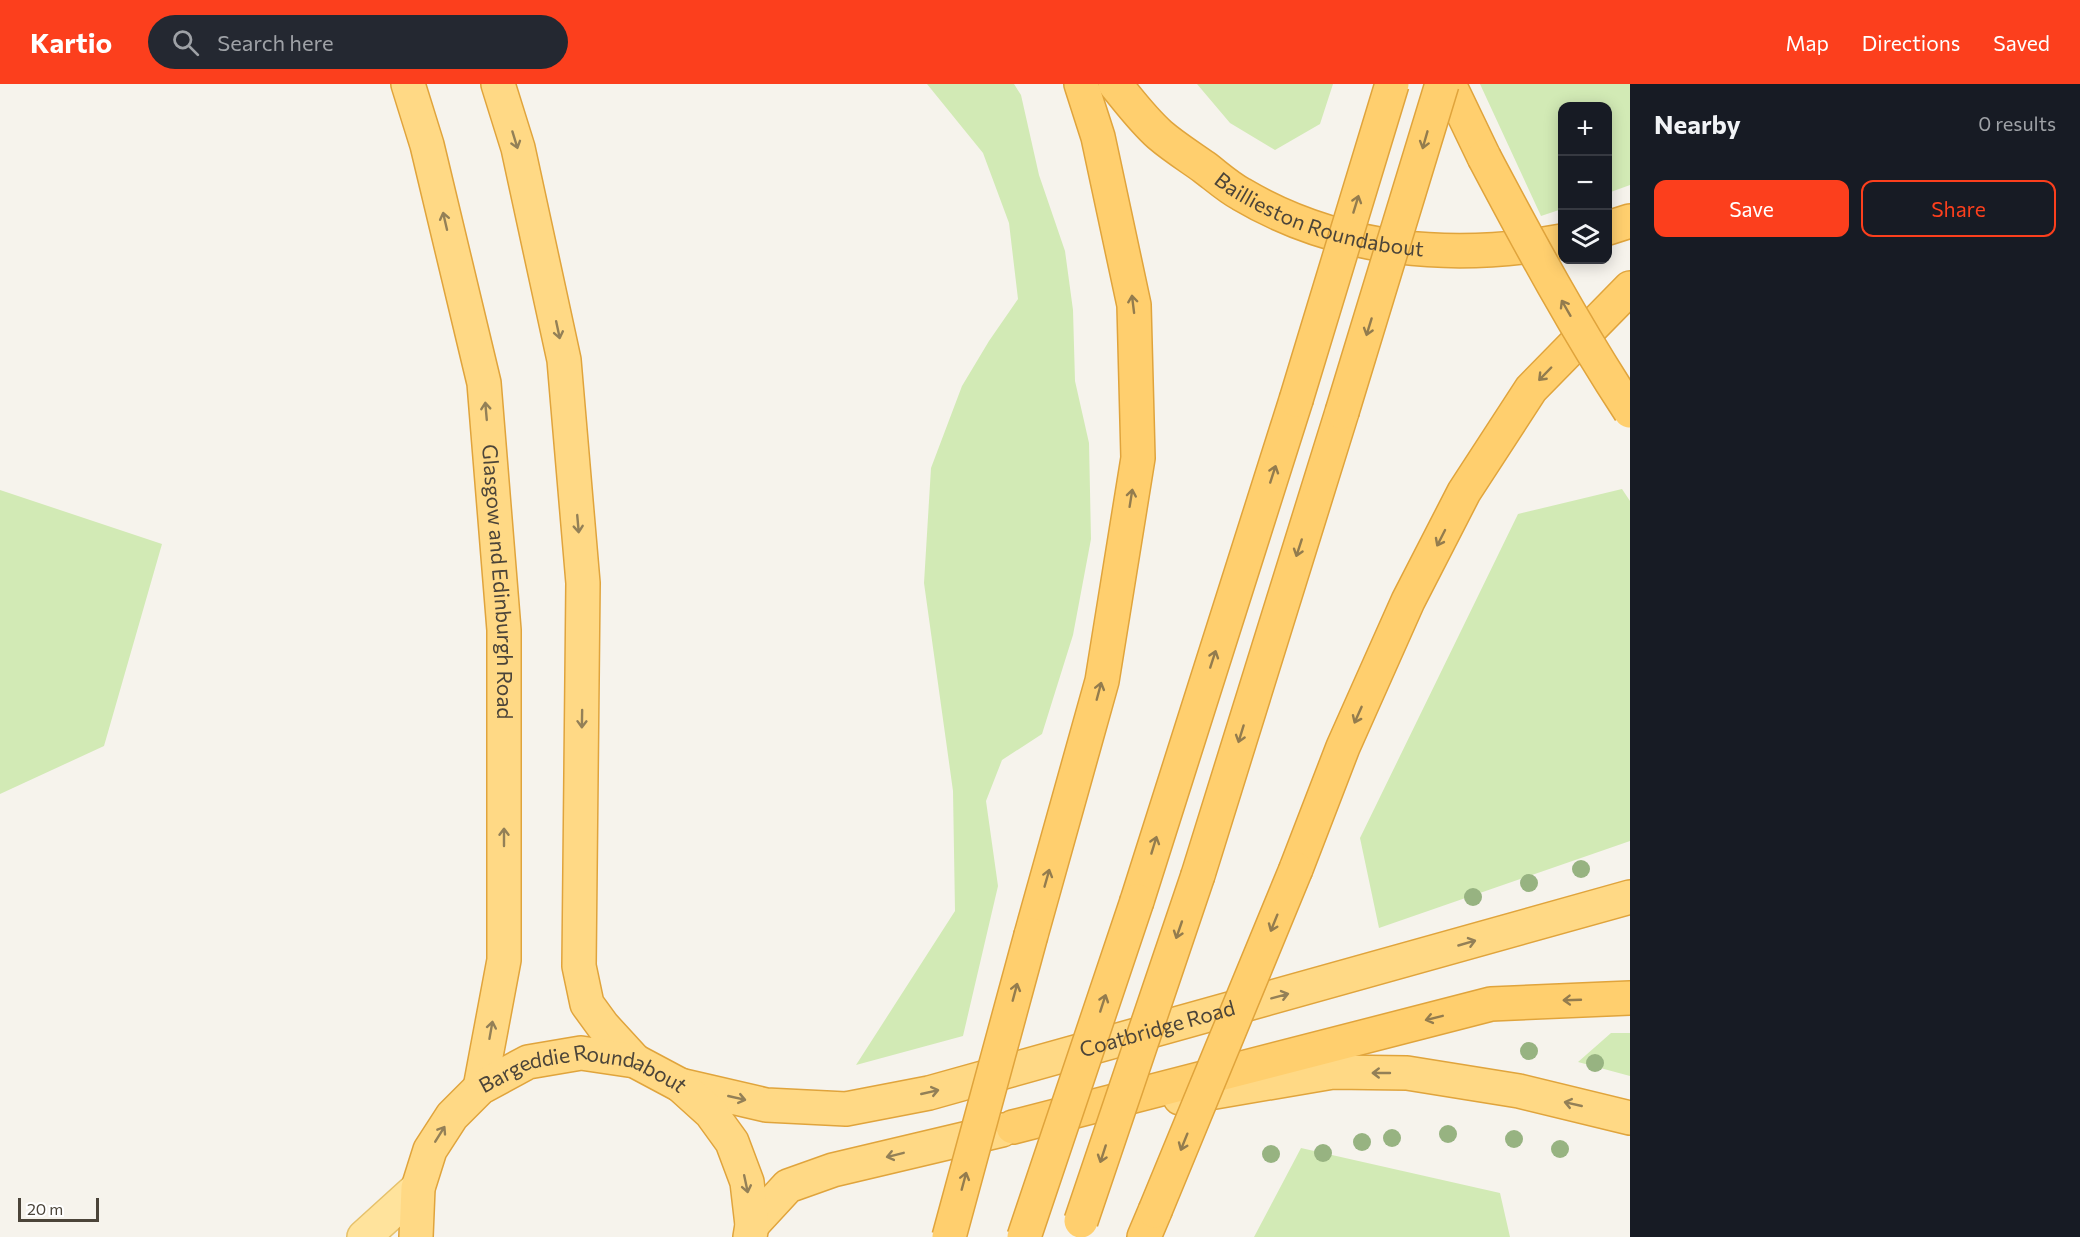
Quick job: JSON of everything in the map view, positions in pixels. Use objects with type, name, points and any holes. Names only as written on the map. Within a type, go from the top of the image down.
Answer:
[{"type":"highway","name":"Glasgow and Edinburgh Road","points":[[408,84],[428,145],[484,383],[504,630],[504,960],[480,1088]]},
{"type":"highway","points":[[498,84],[518,148],[564,360],[583,584],[579,966],[587,1004],[603,1026],[635,1061]]},
{"type":"highway","points":[[948,1237],[1102,681],[1138,458],[1134,305],[1098,137],[1081,84]]},
{"type":"highway","name":"Baillieston Roundabout","points":[[1115,84],[1160,135],[1240,194],[1321,230],[1370,243],[1421,250],[1459,252],[1506,250],[1558,242]]},
{"type":"highway","points":[[1024,1237],[1137,901],[1296,400],[1392,84]]},
{"type":"highway","points":[[1078,1229],[1198,874],[1442,84]]},
{"type":"highway","points":[[1449,84],[1538,260],[1591,351],[1630,411]]},
{"type":"highway","points":[[1612,227],[1630,221]]},
{"type":"highway","points":[[1150,1224],[1296,869],[1343,747],[1408,601],[1464,492],[1531,389],[1630,288]]},
{"type":"highway","name":"Coatbridge Road","points":[[680,1085],[766,1105],[846,1109],[929,1093],[1630,897]]},
{"type":"highway","points":[[751,1231],[788,1186],[833,1170],[1013,1127],[1491,1004],[1630,998]]},
{"type":"highway","name":"Bargeddie Roundabout","points":[[416,1237],[418,1188],[430,1150],[452,1116],[480,1088],[528,1062],[581,1053],[635,1061],[680,1085],[711,1113],[732,1142],[747,1182],[751,1231]]},
{"type":"highway","points":[[1013,1127],[1332,1072],[1407,1073],[1519,1091],[1630,1118]]},
{"type":"main road","points":[[364,1237],[418,1188]]},
{"type":"green space","points":[[927,84],[1014,84],[1021,95],[1039,175],[1065,251],[1073,310],[1075,381],[1089,443],[1091,539],[1073,635],[1042,734],[1002,760],[986,801],[998,886],[963,1036],[856,1065],[955,911],[953,791],[924,583],[931,468],[962,386],[1018,299],[1009,223],[983,153]]},
{"type":"green space","points":[[1197,84],[1333,84],[1320,124],[1275,150],[1230,123]]},
{"type":"green space","points":[[1480,84],[1630,84],[1630,185],[1612,192],[1612,102],[1558,102],[1558,210],[1541,216]]},
{"type":"green space","points":[[1622,489],[1630,501],[1630,841],[1379,928],[1360,838],[1518,514]]},
{"type":"green space","points":[[0,490],[162,544],[104,746],[0,794]]},
{"type":"green space","points":[[1611,1033],[1630,1033],[1630,1076],[1578,1062]]},
{"type":"green space","points":[[1301,1148],[1500,1193],[1510,1237],[1254,1237]]}]
